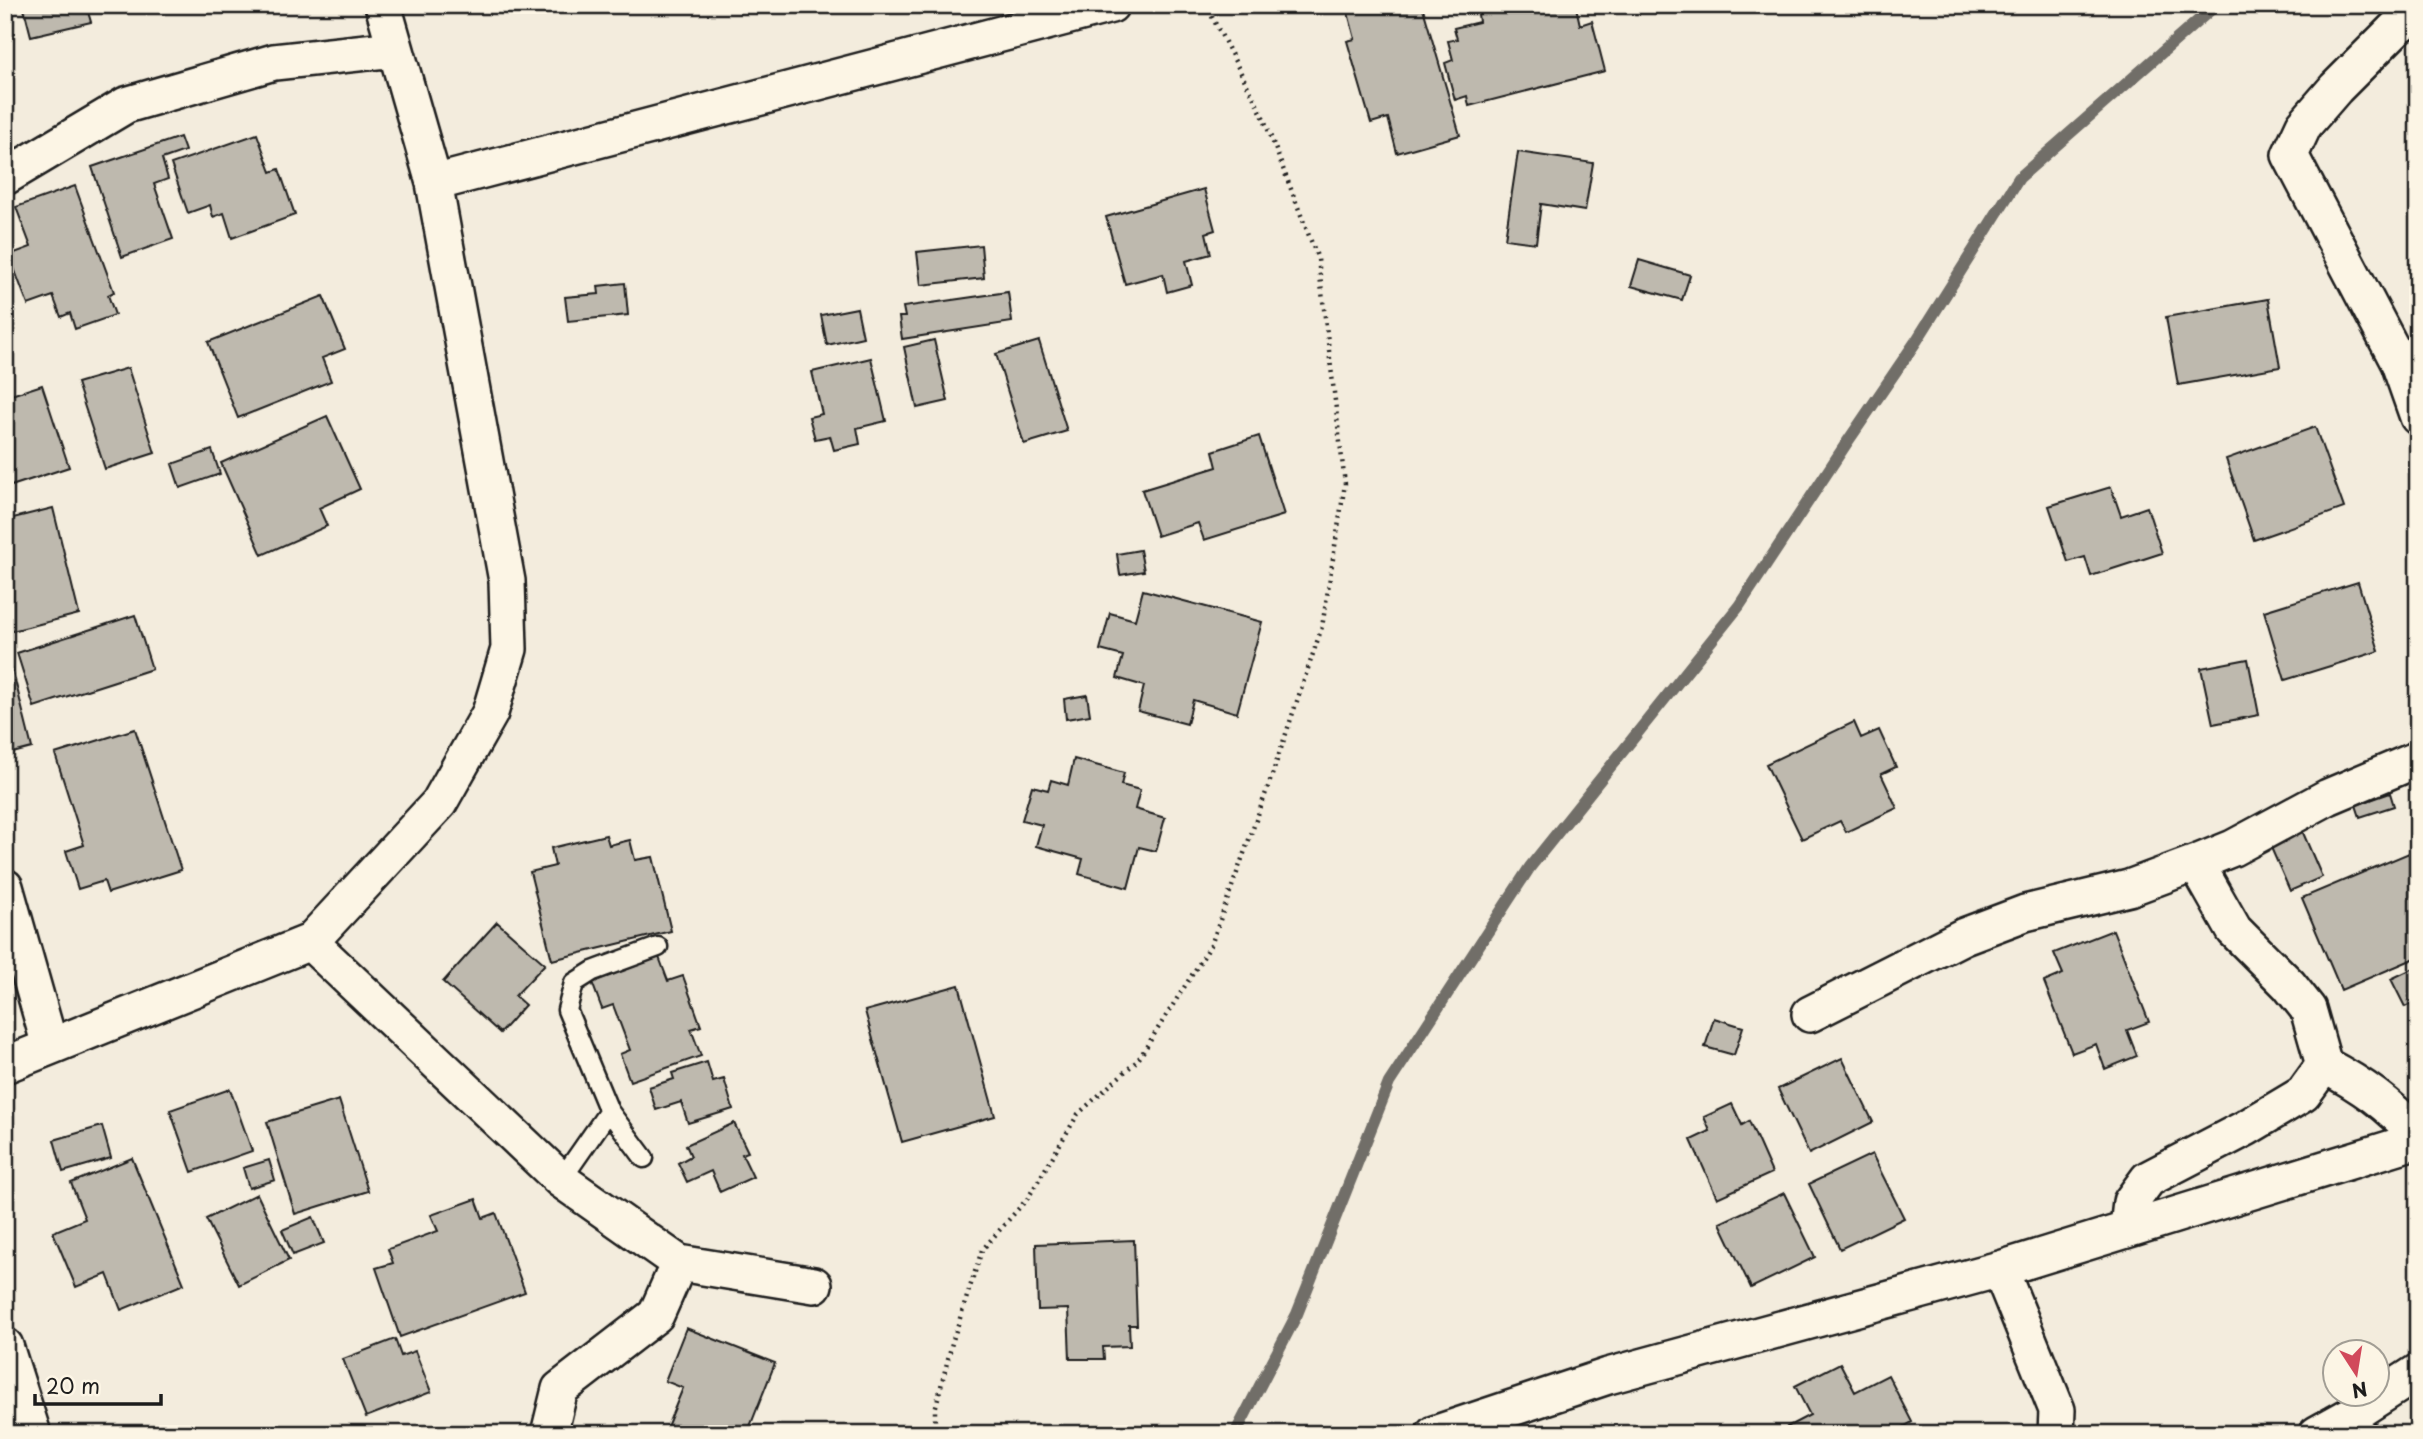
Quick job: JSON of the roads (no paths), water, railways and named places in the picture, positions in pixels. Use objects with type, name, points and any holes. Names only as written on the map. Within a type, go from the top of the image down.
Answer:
[{"type":"street","points":[[5,1065],[310,942],[439,803],[490,713],[509,649],[507,581],[434,183],[383,5]]},
{"type":"street","points":[[434,183],[1111,5]]},
{"type":"street","points":[[2418,12],[2398,26],[2336,88],[2304,125],[2290,155],[2399,363],[2418,417]]},
{"type":"street","points":[[6,174],[126,105],[274,62],[395,49]]},
{"type":"street","points":[[1810,1014],[1964,936],[2025,913],[2129,888],[2196,863],[2233,848],[2328,797],[2418,759]]},
{"type":"street","points":[[1434,1434],[1608,1376],[2000,1269],[2418,1138],[2393,1109],[2357,1082],[2324,1065],[2308,1009],[2289,985],[2234,930],[2196,863]]},
{"type":"street","points":[[5,887],[50,1046]]},
{"type":"street","points":[[310,942],[561,1180],[679,1263],[814,1285]]},
{"type":"street","points":[[2128,1228],[2131,1202],[2148,1180],[2303,1094],[2324,1065]]},
{"type":"street","points":[[549,1434],[560,1388],[656,1315],[679,1263]]},
{"type":"street","points":[[2000,1269],[2057,1410],[2056,1434]]},
{"type":"street","points":[[5,1346],[33,1434]]},
{"type":"street","points":[[2317,1434],[2418,1372]]},
{"type":"lane","points":[[644,1158],[609,1111],[567,1010],[573,983],[593,971],[658,947]]},
{"type":"lane","points":[[561,1180],[609,1111]]},
{"type":"waterway","points":[[1235,1434],[1297,1314],[1389,1083],[1530,867],[1739,606],[1917,340],[2019,178],[2216,5]]}]
